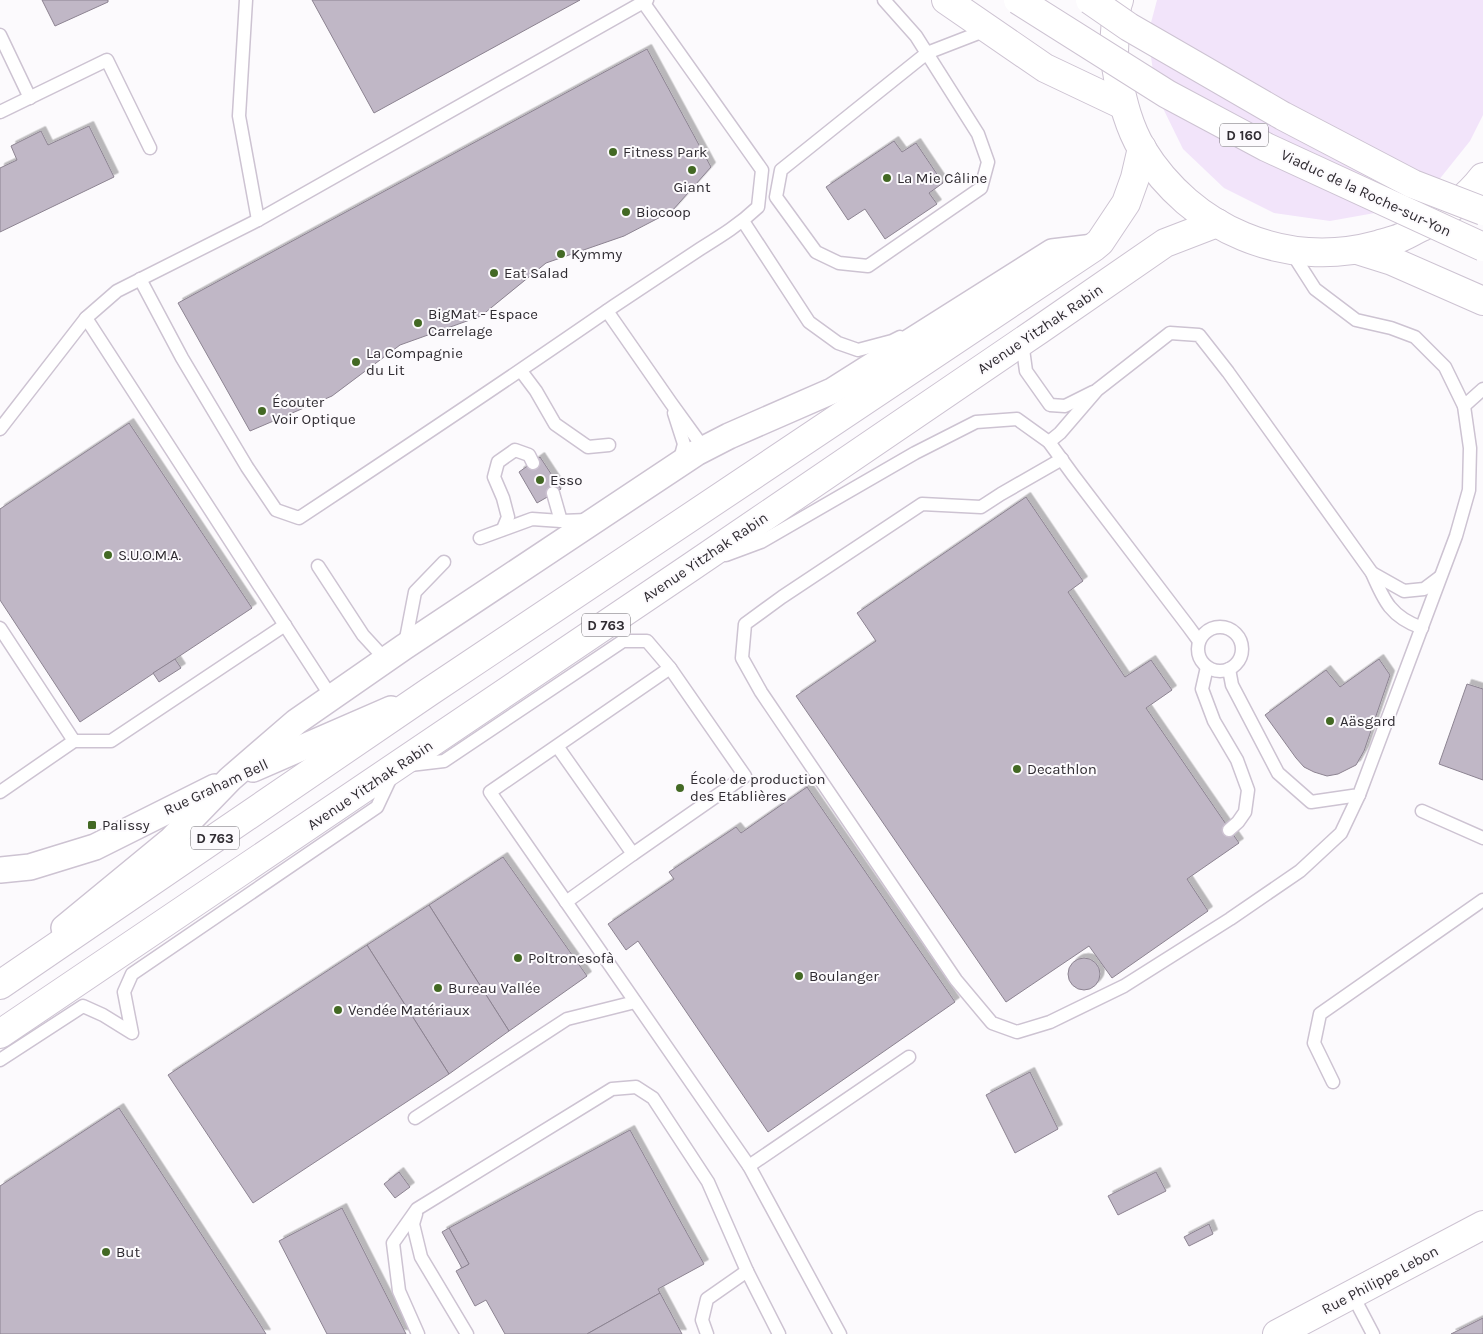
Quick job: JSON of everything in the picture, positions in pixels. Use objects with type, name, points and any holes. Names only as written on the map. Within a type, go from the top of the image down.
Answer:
[{"type":"main road","points":[[946,0],[1045,68],[1123,105]]},
{"type":"main road","name":"Viaduc de la Roche-sur-Yon","points":[[1018,0],[1167,94],[1258,142],[1483,247]]},
{"type":"main road","name":"Viaduc de la Roche-sur-Yon","points":[[1090,0],[1130,26],[1283,116],[1413,184],[1483,211]]},
{"type":"main road","points":[[1119,0],[1114,56],[1123,105],[1132,127],[1142,148],[1163,178],[1188,203],[1216,224],[1252,240],[1290,250],[1323,253],[1357,250],[1400,238],[1441,217],[1475,187],[1483,177]]},
{"type":"main road","name":"D 763","points":[[0,983],[1094,247],[1100,242],[1126,203],[1135,178],[1142,148]]},
{"type":"main road","name":"Avenue Yitzhak Rabin","points":[[0,1034],[691,567],[1165,243],[1216,224]]},
{"type":"main road","points":[[1357,250],[1392,261],[1483,301]]},
{"type":"main road","name":"Rue Philippe Lebon","points":[[1277,1334],[1483,1225]]},
{"type":"street","points":[[0,983],[172,840],[230,779],[296,722],[395,653],[598,520],[696,453],[729,436],[832,391],[1052,252],[1094,247]]},
{"type":"street","name":"Rue Graham Bell","points":[[0,870],[30,867],[95,846],[230,779],[430,692]]},
{"type":"lane","points":[[246,0],[239,116],[258,220]]},
{"type":"lane","points":[[884,0],[916,36],[927,53],[978,134],[988,162],[981,188],[868,266],[839,263],[816,252],[776,197],[781,170],[927,53],[989,29]]},
{"type":"lane","points":[[0,429],[86,318],[117,290],[258,220],[645,1],[762,170],[758,207]]},
{"type":"lane","points":[[0,36],[30,98]]},
{"type":"lane","points":[[0,112],[106,60],[150,148]]},
{"type":"lane","points":[[140,279],[182,358],[234,446],[271,503],[276,510],[299,518],[742,221],[758,207],[776,197]]},
{"type":"lane","points":[[742,221],[810,322],[838,343],[858,350],[892,341],[1052,252]]},
{"type":"lane","points":[[1062,459],[981,507],[922,504],[782,597],[745,624],[742,658],[761,692],[956,980],[992,1022],[1017,1032],[1050,1022],[1124,986],[1185,948],[1300,871],[1341,833],[1359,795],[1456,536],[1469,490],[1470,448],[1464,406],[1445,367],[1415,337],[1391,328],[1356,320],[1315,289],[1290,250]]},
{"type":"lane","points":[[607,311],[700,443],[729,436]]},
{"type":"lane","points":[[86,318],[332,698]]},
{"type":"lane","points":[[1049,442],[1060,433],[1097,390],[1170,333],[1200,334],[1372,573],[1381,596],[1396,615],[1422,628]]},
{"type":"lane","points":[[1022,342],[1026,371],[1050,405],[1065,406],[1097,390]]},
{"type":"lane","points":[[521,370],[536,391],[555,424],[588,447],[609,445]]},
{"type":"lane","points":[[1464,406],[1483,389]]},
{"type":"lane","points":[[664,474],[678,464],[684,444],[671,403]]},
{"type":"lane","points":[[691,567],[761,542],[915,453],[976,422],[1017,419],[1049,442],[1199,641]]},
{"type":"lane","points":[[503,529],[508,517],[503,498],[494,477],[498,462],[514,450],[529,455],[533,463]]},
{"type":"lane","points":[[553,493],[561,521]]},
{"type":"lane","points":[[480,538],[532,518],[561,521],[598,520]]},
{"type":"lane","points":[[318,566],[363,635],[395,653],[416,592],[444,562]]},
{"type":"lane","points":[[1372,573],[1404,592],[1424,590],[1441,577]]},
{"type":"lane","points":[[0,792],[74,741],[111,741],[285,625]]},
{"type":"lane","points":[[1220,626],[1228,628],[1239,636],[1242,644],[1240,659],[1236,665],[1222,671],[1207,667],[1198,655],[1199,641],[1207,630],[1220,626]]},
{"type":"lane","points":[[0,628],[74,741]]},
{"type":"lane","points":[[0,1060],[83,1006],[132,1033],[124,992],[132,974],[377,806],[396,767],[444,761],[623,641],[646,641],[670,668],[745,776],[566,902]]},
{"type":"lane","points":[[1207,667],[1202,690],[1214,721],[1237,760],[1248,790],[1245,812],[1229,830]]},
{"type":"lane","points":[[670,668],[490,792],[749,1166],[840,1334]]},
{"type":"lane","points":[[1229,669],[1232,685],[1278,773],[1310,802],[1359,795]]},
{"type":"lane","points":[[557,746],[633,854]]},
{"type":"lane","points":[[1422,811],[1483,838]]},
{"type":"lane","points":[[1334,1082],[1314,1043],[1320,1014],[1483,900]]},
{"type":"lane","points":[[415,1118],[567,1019],[635,1002]]},
{"type":"lane","points":[[749,1166],[909,1057]]},
{"type":"lane","points":[[418,1334],[400,1290],[393,1242],[417,1209],[612,1089],[636,1087],[653,1098],[708,1182],[747,1271],[779,1334]]},
{"type":"lane","points":[[417,1209],[413,1224],[421,1257],[468,1334]]},
{"type":"lane","points":[[707,1334],[702,1320],[707,1299],[747,1271]]},
{"type":"lane","points":[[1352,1294],[1373,1334]]},
{"type":"shaded area","points":[[1157,0],[1483,0],[1483,115],[1470,141],[1438,181],[1386,211],[1330,221],[1274,213],[1224,188],[1183,149],[1156,94],[1148,34]]},
{"type":"building","points":[[42,0],[108,0],[108,2],[55,26]]},
{"type":"building","points":[[312,0],[580,0],[374,113]]},
{"type":"building","points":[[647,49],[711,167],[672,211],[624,236],[546,263],[481,316],[400,345],[332,396],[250,431],[178,303]]},
{"type":"building","points":[[89,126],[114,177],[0,232],[0,168],[17,160],[11,146],[41,131],[48,145]]},
{"type":"building","points":[[894,141],[902,152],[916,143],[943,183],[929,193],[937,204],[885,239],[865,209],[848,220],[826,187]]},
{"type":"building","name":"S.U.O.M.A.","points":[[129,423],[252,608],[80,722],[0,600],[0,509]]},
{"type":"building","name":"Esso","points":[[540,457],[561,489],[537,503],[519,472]]},
{"type":"building","name":"Decathlon","points":[[1026,497],[1083,581],[1068,592],[1125,677],[1151,660],[1172,690],[1146,708],[1239,843],[1187,879],[1208,911],[1112,978],[1089,946],[1006,1002],[796,696],[876,641],[857,613]]},
{"type":"building","points":[[175,659],[181,668],[159,682],[153,673]]},
{"type":"building","points":[[1379,659],[1390,675],[1364,751],[1356,765],[1338,774],[1327,776],[1304,767],[1265,715],[1326,670],[1340,687]]},
{"type":"building","points":[[1467,684],[1483,689],[1483,780],[1439,764]]},
{"type":"building","name":"Boulanger","points":[[807,787],[955,1002],[768,1132],[638,941],[626,950],[608,924],[674,879],[669,872],[736,827],[741,833]]},
{"type":"building","name":"Poltronesofà","points":[[503,857],[587,976],[509,1031],[429,905]]},
{"type":"building","name":"Bureau Vallée","points":[[429,905],[509,1031],[449,1074],[367,945]]},
{"type":"building","name":"Vendée Matériaux","points":[[367,945],[449,1074],[253,1203],[168,1075]]},
{"type":"building","points":[[1084,958],[1090,959],[1095,963],[1099,968],[1099,980],[1095,985],[1090,989],[1084,990],[1078,989],[1073,985],[1069,980],[1068,974],[1069,968],[1073,963],[1078,959]]},
{"type":"building","points":[[1030,1072],[1058,1129],[1015,1153],[986,1095]]},
{"type":"building","name":"But","points":[[119,1108],[266,1334],[0,1334],[0,1186]]},
{"type":"building","points":[[630,1130],[704,1264],[658,1289],[660,1293],[587,1334],[505,1334],[486,1300],[475,1306],[456,1271],[469,1264],[449,1228]]},
{"type":"building","points":[[399,1172],[410,1187],[395,1198],[384,1184]]},
{"type":"building","points":[[1156,1172],[1166,1191],[1118,1215],[1108,1196]]},
{"type":"building","points":[[342,1208],[406,1334],[327,1334],[279,1241]]},
{"type":"building","points":[[1209,1224],[1213,1234],[1189,1246],[1184,1237]]},
{"type":"building","points":[[449,1228],[469,1264],[462,1268],[442,1232]]},
{"type":"building","points":[[660,1293],[682,1334],[587,1334]]},
{"type":"building","points":[[1483,1318],[1483,1334],[1451,1334]]},
{"type":"place","name":"Fitness Park","points":[[613,152]]},
{"type":"place","name":"Giant","points":[[692,170]]},
{"type":"place","name":"La Mie Câline","points":[[887,178]]},
{"type":"place","name":"Biocoop","points":[[626,212]]},
{"type":"place","name":"Kymmy","points":[[561,254]]},
{"type":"place","name":"Eat Salad","points":[[494,273]]},
{"type":"place","name":"BigMat - Espace Carrelage","points":[[418,323]]},
{"type":"place","name":"La Compagnie du Lit","points":[[356,362]]},
{"type":"place","name":"Écouter Voir Optique","points":[[262,411]]},
{"type":"place","name":"Esso","points":[[540,480]]},
{"type":"place","name":"S.U.O.M.A.","points":[[108,555]]},
{"type":"place","name":"Aäsgard","points":[[1330,721]]},
{"type":"place","name":"Decathlon","points":[[1017,769]]},
{"type":"place","name":"École de production des Etablières","points":[[680,788]]},
{"type":"place","name":"Palissy","points":[[92,825]]},
{"type":"place","name":"Poltronesofà","points":[[518,958]]},
{"type":"place","name":"Boulanger","points":[[799,976]]},
{"type":"place","name":"Bureau Vallée","points":[[438,988]]},
{"type":"place","name":"Vendée Matériaux","points":[[338,1010]]},
{"type":"place","name":"But","points":[[106,1252]]}]
